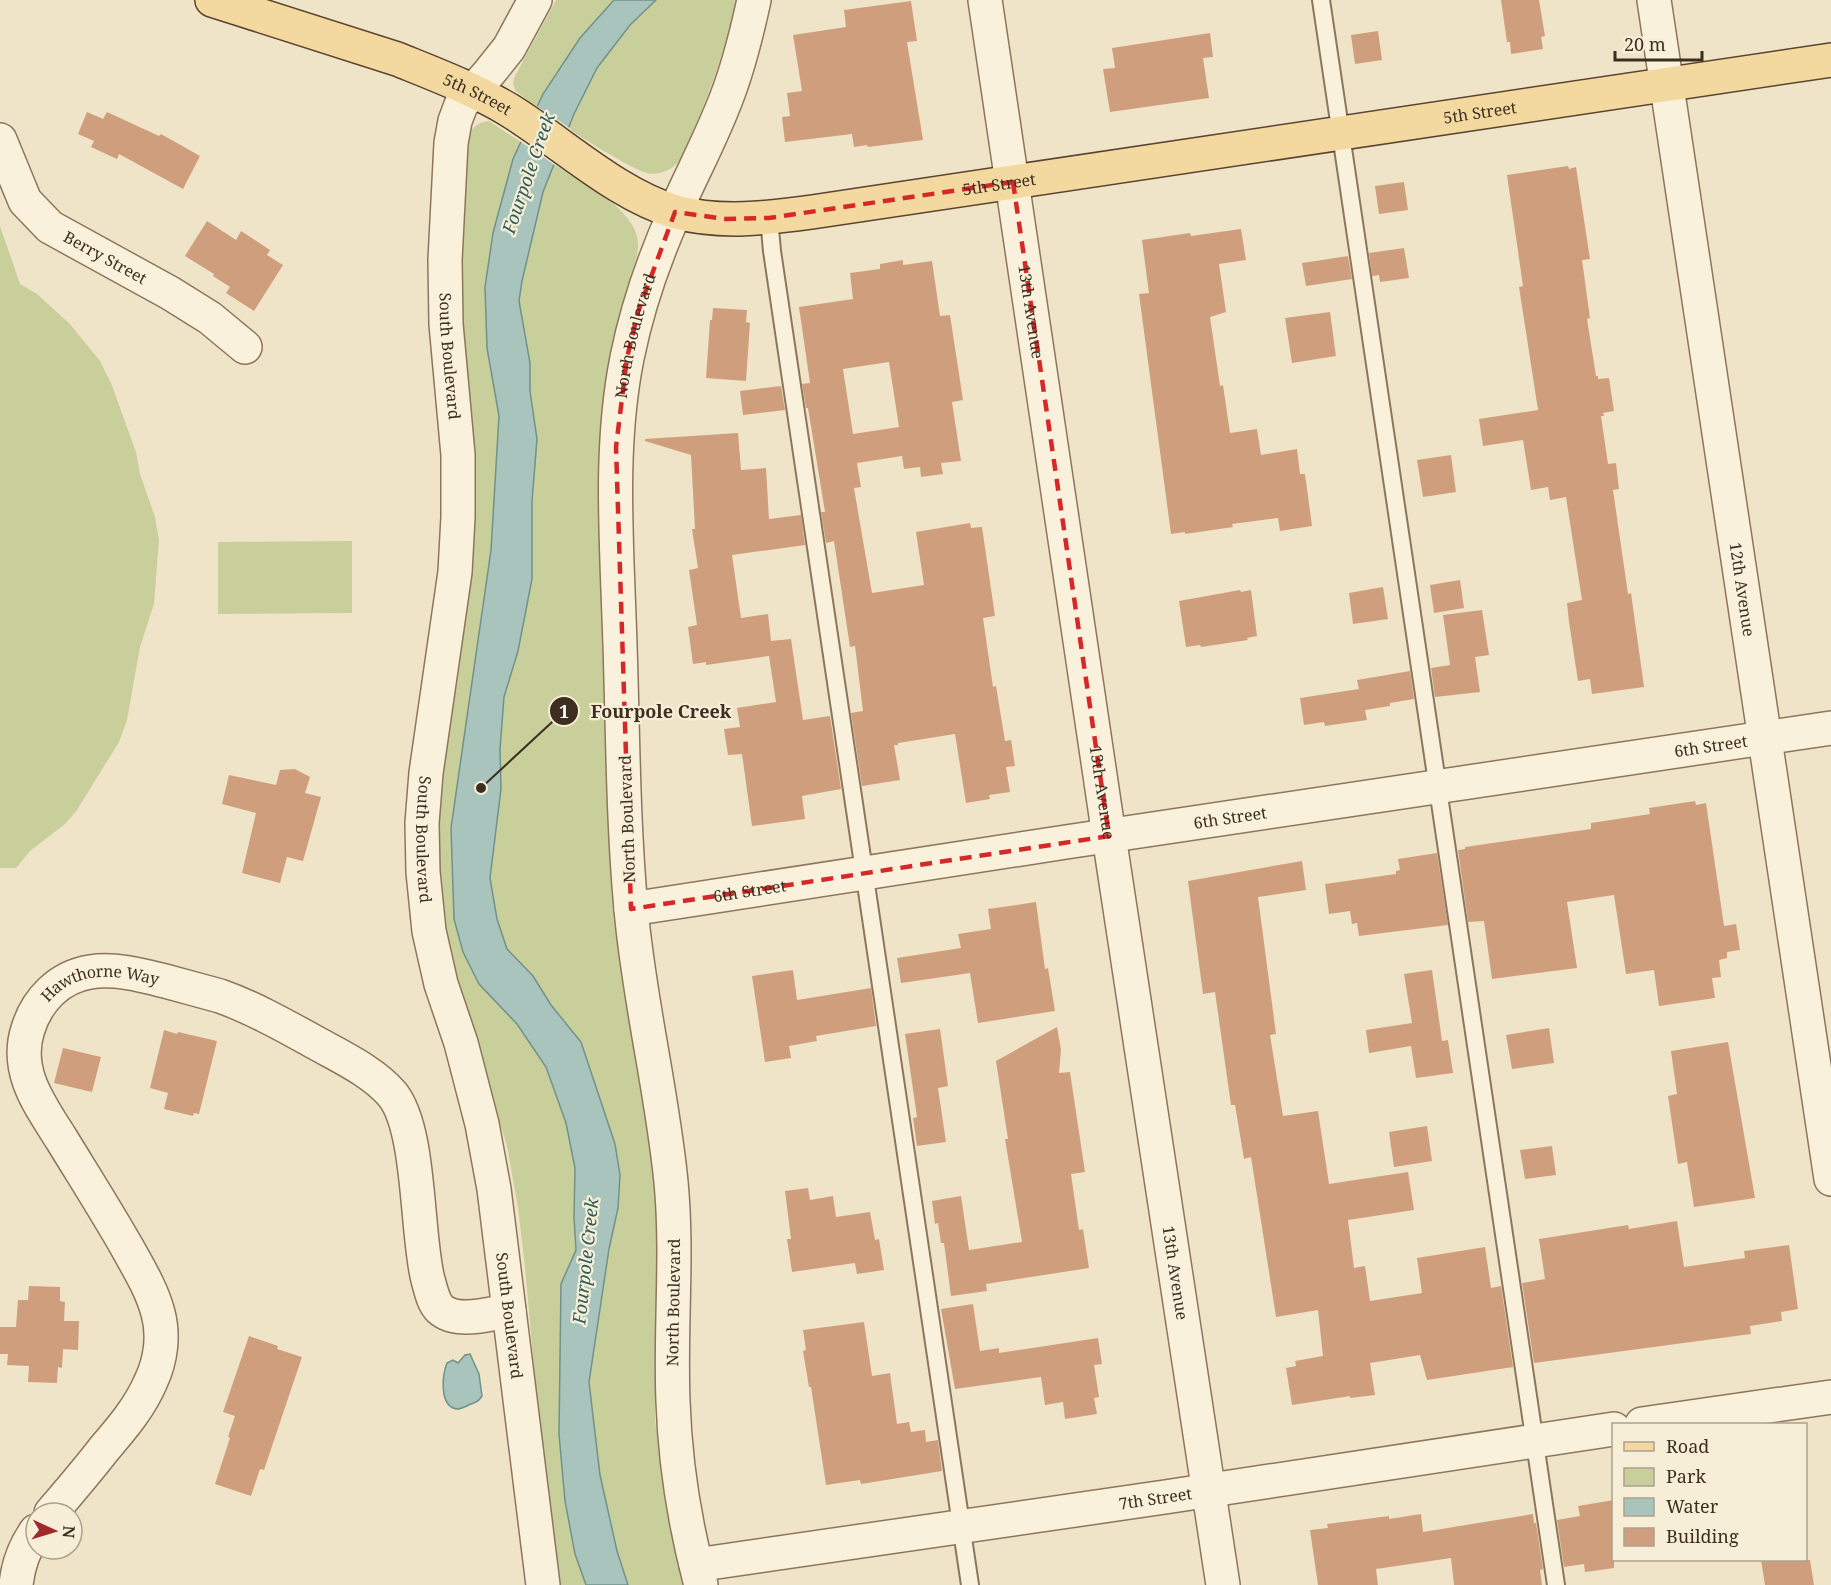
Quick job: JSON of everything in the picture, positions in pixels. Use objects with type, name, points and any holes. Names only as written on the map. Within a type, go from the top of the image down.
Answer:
[{"type":"main road","name":"5th Street","points":[[212,0],[397,59],[508,110],[598,171],[645,198],[675,212],[726,219],[769,218],[1831,60]]},
{"type":"street","name":"South Boulevard","points":[[535,0],[509,48],[461,105],[455,121],[444,260],[446,324],[458,455],[458,517],[454,572],[426,773],[422,823],[423,872],[429,931],[441,984],[461,1043],[482,1124],[494,1189],[543,1585]]},
{"type":"street","name":"North Boulevard","points":[[698,1575],[683,1505],[674,1411],[675,1241],[671,1179],[638,971],[631,909],[618,582],[616,447],[625,369],[638,312],[651,270],[675,212],[723,107],[737,69],[754,0]]},
{"type":"street","name":"13th Avenue","points":[[985,0],[1223,1585]]},
{"type":"street","name":"12th Avenue","points":[[1654,0],[1831,1179]]},
{"type":"street","name":"Berry Street","points":[[0,140],[25,201],[50,227],[170,293],[210,318],[245,347]]},
{"type":"street","name":"6th Street","points":[[631,909],[1831,728]]},
{"type":"street","name":"Hawthorne Way","points":[[61,1501],[135,1413],[152,1381],[159,1359],[161,1335],[158,1312],[143,1277],[36,1098],[23,1063],[23,1042],[32,1016],[45,995],[64,981],[87,972],[108,970],[136,974],[223,997],[345,1059],[378,1081],[394,1096],[405,1120],[411,1146],[424,1265],[432,1297],[441,1310],[455,1316],[466,1317],[509,1311]]},
{"type":"street","points":[[1656,1423],[1831,1397]]},
{"type":"street","name":"7th Street","points":[[698,1575],[962,1526],[1612,1429]]},
{"type":"street","points":[[16,1585],[17,1570],[24,1551]]},
{"type":"lane","points":[[1321,0],[1556,1585]]},
{"type":"lane","points":[[769,218],[772,251],[970,1585]]},
{"type":"highlighted area","points":[[1013,182],[1109,836],[631,909],[616,447],[627,358],[638,312],[675,212],[726,219],[769,218]]},
{"type":"green space","points":[[556,0],[737,0],[706,99],[677,164],[660,173],[652,174],[641,171],[604,151],[515,90],[513,83],[515,76]]},
{"type":"green space","points":[[489,121],[614,204],[631,223],[638,240],[636,258],[616,328],[606,381],[599,502],[614,921],[658,1215],[655,1420],[669,1521],[684,1585],[556,1585],[518,1208],[507,1146],[458,985],[433,873],[458,284],[467,145],[473,128]]},
{"type":"green space","points":[[0,226],[20,284],[37,294],[70,324],[100,361],[111,383],[136,452],[140,474],[155,517],[159,540],[154,604],[140,647],[127,720],[119,742],[77,810],[65,824],[30,851],[16,868],[0,868]]},
{"type":"green space","points":[[352,541],[352,613],[218,614],[218,542]]},
{"type":"water","points":[[614,0],[656,0],[630,25],[597,68],[574,114],[543,192],[519,301],[530,363],[530,391],[537,439],[532,501],[532,579],[518,651],[504,697],[500,749],[501,789],[490,878],[497,919],[507,949],[533,976],[551,1005],[581,1042],[615,1144],[620,1175],[618,1208],[609,1249],[589,1382],[600,1475],[617,1551],[628,1585],[586,1585],[575,1554],[565,1501],[559,1434],[561,1284],[576,1250],[575,1168],[566,1123],[546,1067],[517,1024],[479,984],[463,952],[454,919],[451,828],[491,550],[499,416],[487,348],[485,287],[493,233],[513,159],[543,94],[580,38]]},
{"type":"water","points":[[470,1354],[479,1374],[482,1396],[476,1402],[457,1409],[447,1403],[443,1389],[445,1368],[447,1363],[453,1360],[458,1363],[465,1355]]},
{"type":"pier","points":[[534,104],[571,129],[556,166],[518,140]]},
{"type":"building","points":[[1501,0],[1539,0],[1545,36],[1541,37],[1543,49],[1511,54]]},
{"type":"building","points":[[911,1],[917,41],[907,42],[923,140],[854,147],[852,134],[785,142],[782,117],[790,116],[787,93],[802,91],[793,35],[846,27],[844,10]]},
{"type":"building","points":[[1378,31],[1382,60],[1355,64],[1351,35]]},
{"type":"building","points":[[1210,33],[1213,57],[1203,58],[1209,98],[1110,112],[1103,69],[1115,68],[1112,48]]},
{"type":"building","points":[[87,112],[103,119],[107,112],[159,136],[161,134],[200,156],[183,189],[119,154],[117,159],[91,147],[94,141],[78,134]]},
{"type":"building","points":[[1568,166],[1569,169],[1576,167],[1590,259],[1582,260],[1590,318],[1587,319],[1596,376],[1598,379],[1609,378],[1614,411],[1603,413],[1604,416],[1601,416],[1608,464],[1616,463],[1619,489],[1613,490],[1644,687],[1592,694],[1590,679],[1578,681],[1569,622],[1567,603],[1582,600],[1566,497],[1550,500],[1548,487],[1531,490],[1523,440],[1483,446],[1479,419],[1538,410],[1519,287],[1523,286],[1507,175]]},
{"type":"building","points":[[1404,182],[1408,210],[1379,214],[1375,186]]},
{"type":"building","points":[[207,221],[236,240],[241,231],[270,250],[267,255],[283,265],[254,311],[226,293],[230,287],[213,276],[214,274],[185,256]]},
{"type":"building","points":[[1241,229],[1246,260],[1219,264],[1226,312],[1210,317],[1220,386],[1223,385],[1230,433],[1257,429],[1261,455],[1297,449],[1300,474],[1305,474],[1312,526],[1280,531],[1278,518],[1232,524],[1233,527],[1171,534],[1139,294],[1149,293],[1142,240]]},
{"type":"building","points":[[1404,248],[1409,278],[1380,282],[1379,275],[1372,276],[1369,253]]},
{"type":"building","points":[[1348,256],[1352,279],[1306,286],[1302,263]]},
{"type":"building","points":[[903,260],[903,265],[932,261],[940,316],[950,315],[963,400],[952,402],[961,461],[941,463],[943,474],[921,477],[920,467],[904,469],[902,456],[857,463],[861,487],[854,488],[872,593],[924,585],[916,532],[970,523],[971,528],[982,527],[995,616],[983,618],[993,687],[996,686],[1005,741],[1011,740],[1015,766],[1006,767],[1010,792],[989,795],[990,799],[966,803],[955,734],[894,745],[900,780],[862,786],[851,713],[863,711],[855,646],[850,647],[834,541],[826,543],[821,512],[825,512],[802,384],[810,383],[799,307],[853,299],[850,273],[880,269],[880,264]],"holes":[[[889,362],[899,427],[853,434],[843,369]]]},
{"type":"building","points":[[713,308],[747,310],[746,322],[750,323],[746,381],[706,378]]},
{"type":"building","points":[[1330,312],[1336,356],[1292,363],[1285,318]]},
{"type":"building","points":[[781,386],[785,410],[743,415],[740,391]]},
{"type":"building","points":[[738,433],[741,470],[766,468],[769,519],[801,515],[805,545],[732,555],[741,618],[768,614],[771,641],[791,639],[803,720],[830,716],[841,789],[802,796],[805,819],[752,826],[742,754],[728,755],[724,729],[740,727],[737,708],[776,702],[769,656],[706,665],[706,662],[693,664],[688,627],[697,625],[689,570],[698,568],[692,529],[695,529],[691,455],[645,441],[645,439]]},
{"type":"building","points":[[1451,455],[1456,492],[1423,497],[1417,460]]},
{"type":"building","points":[[1460,580],[1464,608],[1434,613],[1430,585]]},
{"type":"building","points":[[1383,587],[1388,619],[1353,624],[1349,593]]},
{"type":"building","points":[[1240,590],[1241,592],[1251,590],[1257,636],[1247,638],[1248,640],[1186,647],[1179,601]]},
{"type":"building","points":[[1482,610],[1489,655],[1475,657],[1480,692],[1435,697],[1431,668],[1450,665],[1443,615]]},
{"type":"building","points":[[1410,671],[1414,699],[1365,710],[1367,720],[1325,726],[1324,722],[1304,725],[1300,698],[1359,689],[1357,680]]},
{"type":"building","points":[[295,769],[310,777],[305,793],[321,797],[303,861],[287,857],[280,883],[242,873],[256,813],[222,804],[229,775],[276,785],[280,770]]},
{"type":"building","points":[[1695,801],[1696,805],[1706,803],[1724,926],[1736,924],[1740,950],[1727,952],[1727,958],[1719,960],[1721,977],[1712,978],[1715,998],[1659,1006],[1654,970],[1626,974],[1614,895],[1567,902],[1577,968],[1492,979],[1484,921],[1468,922],[1458,850],[1465,849],[1465,847],[1591,829],[1591,823],[1650,814],[1649,808]]},
{"type":"building","points":[[1437,853],[1448,925],[1359,936],[1357,923],[1352,924],[1350,911],[1329,914],[1325,884],[1396,874],[1396,871],[1400,870],[1398,859]]},
{"type":"building","points":[[1302,861],[1306,890],[1258,897],[1276,1034],[1270,1035],[1283,1116],[1318,1111],[1329,1184],[1408,1172],[1414,1210],[1348,1220],[1354,1268],[1365,1266],[1370,1301],[1422,1293],[1417,1258],[1485,1247],[1491,1288],[1501,1286],[1513,1367],[1427,1380],[1420,1355],[1370,1363],[1375,1395],[1350,1398],[1350,1396],[1292,1405],[1286,1368],[1296,1366],[1295,1361],[1323,1356],[1318,1310],[1276,1317],[1251,1157],[1244,1159],[1235,1105],[1231,1105],[1215,992],[1203,994],[1188,881]]},
{"type":"building","points":[[1036,902],[1045,969],[1048,968],[1055,1011],[978,1023],[970,973],[901,983],[897,958],[961,948],[958,934],[991,929],[988,909]]},
{"type":"building","points":[[793,970],[797,1000],[871,988],[876,1026],[816,1036],[817,1041],[789,1046],[791,1058],[765,1062],[752,976]]},
{"type":"building","points":[[1432,970],[1442,1041],[1448,1040],[1453,1073],[1416,1078],[1411,1046],[1369,1053],[1366,1030],[1412,1023],[1404,974]]},
{"type":"building","points":[[1057,1027],[1061,1050],[1059,1073],[1070,1072],[1085,1172],[1071,1174],[1079,1230],[1083,1229],[1089,1268],[986,1284],[987,1291],[951,1296],[944,1243],[941,1243],[938,1223],[935,1224],[932,1201],[961,1196],[969,1250],[1022,1242],[1005,1139],[1008,1139],[996,1061]]},
{"type":"building","points":[[1549,1028],[1554,1063],[1512,1069],[1506,1035]]},
{"type":"building","points":[[940,1029],[948,1086],[938,1088],[946,1142],[917,1146],[913,1118],[917,1117],[905,1034]]},
{"type":"building","points":[[164,1030],[217,1041],[199,1114],[194,1113],[193,1116],[164,1109],[168,1093],[150,1088]]},
{"type":"building","points":[[1728,1042],[1755,1198],[1694,1207],[1687,1162],[1678,1164],[1668,1096],[1677,1094],[1671,1051]]},
{"type":"building","points":[[63,1048],[101,1057],[92,1092],[54,1083]]},
{"type":"building","points":[[1427,1126],[1432,1161],[1394,1167],[1389,1132]]},
{"type":"building","points":[[1552,1146],[1556,1175],[1525,1179],[1520,1150]]},
{"type":"building","points":[[808,1188],[810,1200],[833,1196],[836,1217],[870,1212],[875,1240],[879,1239],[884,1270],[857,1274],[855,1263],[792,1272],[787,1239],[791,1239],[785,1191]]},
{"type":"building","points":[[1677,1221],[1684,1267],[1745,1258],[1744,1251],[1789,1245],[1798,1309],[1781,1312],[1782,1321],[1750,1326],[1751,1334],[1534,1363],[1522,1283],[1545,1279],[1539,1239],[1628,1225],[1629,1229]]},
{"type":"building","points":[[29,1286],[60,1287],[60,1301],[65,1302],[64,1321],[79,1321],[78,1350],[63,1349],[62,1368],[58,1367],[57,1383],[28,1382],[29,1366],[7,1365],[8,1354],[0,1354],[0,1327],[16,1327],[18,1300],[28,1300]]},
{"type":"building","points":[[973,1304],[980,1351],[999,1348],[999,1353],[1098,1338],[1102,1364],[1094,1365],[1099,1397],[1094,1398],[1097,1414],[1065,1419],[1063,1402],[1045,1405],[1041,1377],[955,1389],[941,1309]]},
{"type":"building","points":[[864,1322],[872,1376],[890,1373],[897,1424],[909,1422],[911,1432],[925,1430],[926,1442],[938,1440],[942,1471],[861,1484],[860,1480],[826,1485],[803,1351],[806,1350],[803,1330]]},
{"type":"building","points":[[249,1336],[302,1357],[264,1470],[260,1469],[251,1496],[215,1484],[235,1416],[223,1412]]},
{"type":"building","points":[[1612,1500],[1614,1568],[1585,1572],[1584,1564],[1564,1567],[1557,1520],[1580,1516],[1578,1506]]},
{"type":"building","points":[[1421,1514],[1423,1532],[1533,1514],[1543,1569],[1540,1570],[1542,1585],[1454,1585],[1451,1558],[1376,1569],[1378,1585],[1318,1585],[1310,1530],[1328,1528],[1327,1524]]},
{"type":"building","points":[[1810,1560],[1814,1585],[1765,1585],[1761,1561]]},
{"type":"place","name":"Fourpole Creek","points":[[481,788]]}]
